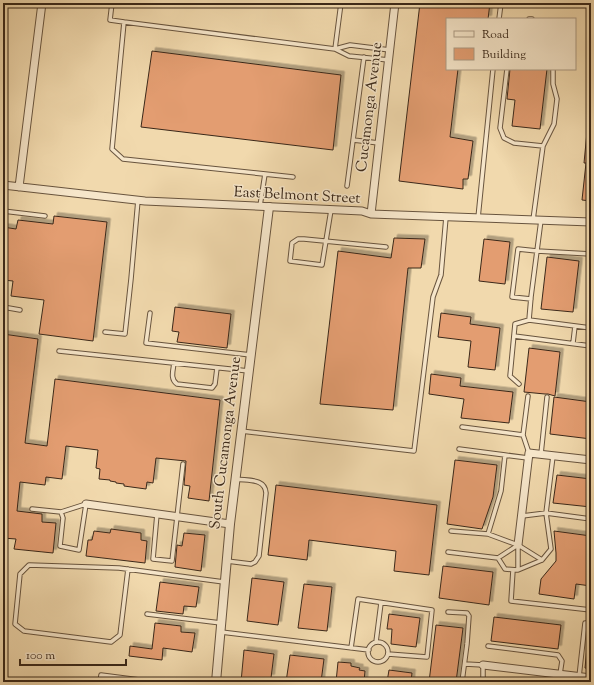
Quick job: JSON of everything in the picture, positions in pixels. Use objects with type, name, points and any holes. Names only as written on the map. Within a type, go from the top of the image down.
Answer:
[{"type":"street","points":[[19,187],[42,3]]},
{"type":"street","name":"Cucamonga Avenue","points":[[371,214],[395,3]]},
{"type":"street","name":"East Belmont Street","points":[[3,185],[138,200],[362,211],[371,214],[591,222]]},
{"type":"street","name":"South Cucamonga Avenue","points":[[216,682],[230,524],[269,207]]},
{"type":"street","points":[[518,545],[529,456],[541,454],[591,460]]},
{"type":"street","points":[[86,504],[230,524]]},
{"type":"street","points":[[483,665],[560,677],[591,678]]},
{"type":"lane","points":[[112,3],[110,20],[335,49],[349,56],[389,60]]},
{"type":"lane","points":[[335,49],[341,3]]},
{"type":"lane","points":[[499,18],[501,3]]},
{"type":"lane","points":[[124,22],[112,149],[123,159],[293,177]]},
{"type":"lane","points":[[335,49],[350,45],[390,50]]},
{"type":"lane","points":[[347,186],[364,57]]},
{"type":"lane","points":[[478,218],[493,70]]},
{"type":"lane","points":[[507,70],[500,128],[504,138],[514,143],[543,146]]},
{"type":"lane","points":[[533,220],[543,146],[554,124],[557,99],[553,84],[553,70]]},
{"type":"lane","points":[[353,140],[379,143]]},
{"type":"lane","points":[[260,206],[265,174]]},
{"type":"lane","points":[[105,332],[125,334],[138,200]]},
{"type":"lane","points":[[331,210],[326,240],[322,265],[290,261],[292,243],[298,239],[326,240],[386,247]]},
{"type":"lane","points":[[3,211],[45,216]]},
{"type":"lane","points":[[242,431],[414,451],[433,297],[441,275],[446,217]]},
{"type":"lane","points":[[529,320],[541,220]]},
{"type":"lane","points":[[531,299],[512,297],[518,249],[591,254]]},
{"type":"lane","points":[[3,307],[20,310]]},
{"type":"lane","points":[[150,313],[146,343],[251,355]]},
{"type":"lane","points":[[519,384],[510,376],[515,324],[529,320],[591,328]]},
{"type":"lane","points":[[573,343],[575,326]]},
{"type":"lane","points":[[514,336],[591,346]]},
{"type":"lane","points":[[59,351],[249,371]]},
{"type":"lane","points":[[174,363],[172,378],[177,384],[212,388],[215,384],[217,368]]},
{"type":"lane","points":[[459,449],[505,455],[529,456],[523,435],[528,396]]},
{"type":"lane","points":[[541,454],[547,398]]},
{"type":"lane","points":[[462,427],[523,435]]},
{"type":"lane","points":[[488,534],[501,491],[505,455]]},
{"type":"lane","points":[[498,558],[505,569],[518,570],[542,560],[551,550],[546,513],[553,456]]},
{"type":"lane","points":[[157,514],[153,559],[172,561],[182,464]]},
{"type":"lane","points":[[227,561],[251,564],[255,562],[259,556],[266,493],[266,487],[259,482],[236,479]]},
{"type":"lane","points":[[32,508],[60,512],[86,504],[79,550],[60,546],[63,518],[60,512]]},
{"type":"lane","points":[[522,516],[546,513],[591,519]]},
{"type":"lane","points":[[451,531],[488,534],[518,545],[542,560]]},
{"type":"lane","points":[[448,552],[498,558],[518,545]]},
{"type":"lane","points":[[518,545],[518,570]]},
{"type":"lane","points":[[128,569],[120,635],[112,642],[24,631],[15,624],[20,574],[29,565],[119,568],[128,569],[225,582]]},
{"type":"lane","points":[[513,570],[511,601],[591,610]]},
{"type":"lane","points":[[351,648],[358,599],[432,610],[427,657],[388,654]]},
{"type":"lane","points":[[376,642],[381,603]]},
{"type":"lane","points":[[448,612],[466,613],[469,616],[462,682]]},
{"type":"lane","points":[[147,614],[222,623]]},
{"type":"lane","points":[[579,677],[585,623],[591,624]]},
{"type":"lane","points":[[221,632],[369,650]]},
{"type":"lane","points":[[376,642],[380,642],[385,645],[388,654],[385,659],[378,662],[370,657],[369,650],[371,645],[376,642]]},
{"type":"lane","points":[[488,646],[558,655],[562,661],[560,677]]},
{"type":"lane","points":[[465,664],[483,665],[484,682]]},
{"type":"lane","points":[[100,682],[100,676],[154,682]]},
{"type":"building","points":[[420,3],[490,3],[488,18],[446,18],[446,70],[458,70],[450,137],[473,141],[468,179],[463,179],[463,189],[399,181]]},
{"type":"building","points":[[152,51],[341,75],[333,150],[141,127]]},
{"type":"building","points":[[510,70],[547,70],[540,129],[512,126],[515,100],[507,99]]},
{"type":"building","points":[[587,132],[591,132],[591,201],[582,200],[586,163],[584,163]]},
{"type":"building","points":[[54,216],[107,222],[93,341],[39,334],[44,300],[11,296],[13,281],[3,280],[3,227],[16,229],[18,220],[53,224]]},
{"type":"building","points":[[394,238],[425,239],[421,268],[408,268],[393,410],[320,404],[338,251],[391,258]]},
{"type":"building","points":[[484,239],[510,242],[505,284],[479,281]]},
{"type":"building","points":[[547,257],[579,261],[573,312],[541,309]]},
{"type":"building","points":[[175,307],[231,314],[227,348],[177,342],[179,332],[172,331]]},
{"type":"building","points":[[441,313],[471,317],[470,324],[500,328],[495,370],[468,367],[471,341],[438,337]]},
{"type":"building","points":[[3,334],[38,339],[25,443],[47,446],[55,379],[220,400],[209,501],[188,498],[190,486],[184,485],[186,461],[156,458],[153,483],[147,482],[146,489],[124,486],[124,484],[116,483],[110,480],[99,479],[100,469],[96,468],[98,450],[66,446],[62,479],[46,477],[45,485],[20,482],[17,511],[42,514],[42,522],[56,523],[53,553],[14,549],[16,539],[3,538],[3,393],[6,367],[3,366]]},
{"type":"building","points":[[529,348],[560,352],[555,396],[524,392]]},
{"type":"building","points":[[431,374],[461,378],[460,386],[513,392],[509,423],[461,418],[464,399],[429,394]]},
{"type":"building","points":[[554,397],[591,402],[591,439],[550,434]]},
{"type":"building","points":[[455,460],[497,465],[493,497],[482,529],[447,524]]},
{"type":"building","points":[[557,475],[591,479],[591,507],[553,503]]},
{"type":"building","points":[[276,485],[437,505],[429,575],[394,571],[396,551],[309,540],[307,560],[268,555]]},
{"type":"building","points":[[111,529],[141,533],[141,540],[147,541],[145,563],[86,556],[88,540],[92,540],[94,531],[110,533]]},
{"type":"building","points":[[554,531],[591,536],[591,586],[576,584],[574,599],[539,594],[541,579],[556,561]]},
{"type":"building","points":[[184,533],[205,535],[201,571],[175,567],[177,545],[182,546]]},
{"type":"building","points":[[443,566],[493,572],[489,605],[439,598]]},
{"type":"building","points":[[252,578],[284,582],[278,625],[247,621]]},
{"type":"building","points":[[160,582],[199,587],[196,607],[184,606],[183,614],[156,611]]},
{"type":"building","points":[[304,584],[332,587],[327,631],[298,628]]},
{"type":"building","points":[[389,614],[420,618],[416,647],[391,644],[392,629],[387,629]]},
{"type":"building","points":[[494,617],[561,625],[558,649],[491,641]]},
{"type":"building","points":[[155,623],[181,626],[181,632],[195,633],[192,652],[163,648],[162,660],[129,656],[130,646],[152,649]]},
{"type":"building","points":[[436,625],[463,628],[456,682],[429,682]]},
{"type":"building","points":[[587,647],[591,647],[591,669],[585,668]]},
{"type":"building","points":[[244,650],[274,654],[271,678],[265,678],[265,682],[241,682]]},
{"type":"building","points":[[290,655],[324,659],[321,682],[286,682]]},
{"type":"building","points":[[338,662],[351,663],[351,666],[365,671],[364,682],[336,682]]},
{"type":"building","points":[[389,670],[412,673],[411,682],[387,682]]}]
